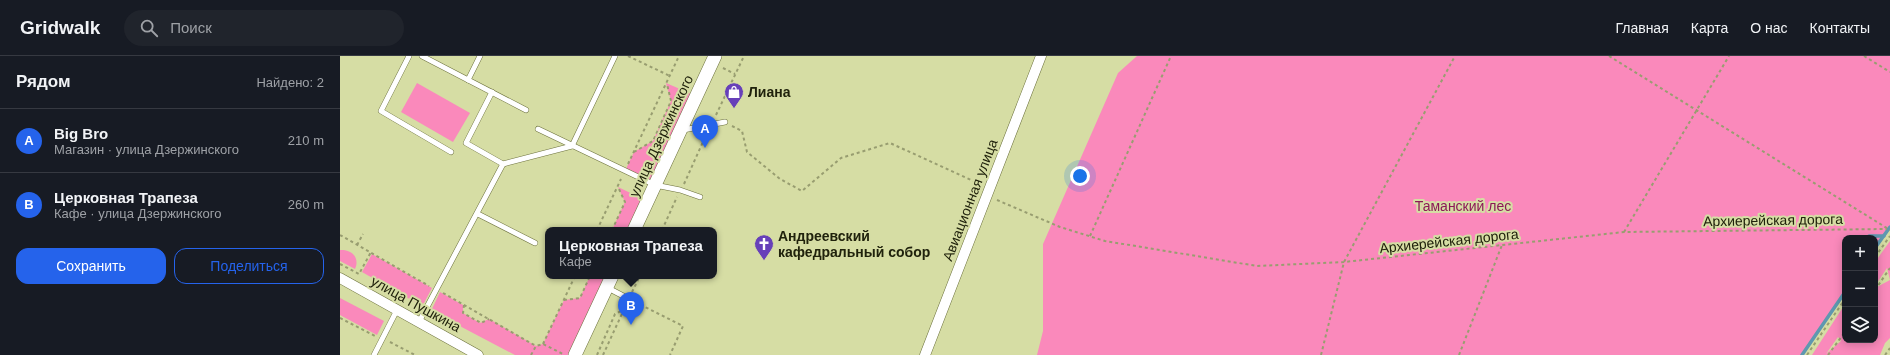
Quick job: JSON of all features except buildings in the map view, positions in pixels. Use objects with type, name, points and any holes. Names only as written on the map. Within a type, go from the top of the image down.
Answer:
[{"type":"street","name":"улица Дзержинского","points":[[635,227],[682,130],[715,56]]},
{"type":"street","name":"Авиационная улица","points":[[925,355],[1041,56]]},
{"type":"street","name":"улица Пушкина","points":[[340,278],[478,355]]},
{"type":"street","points":[[575,355],[609,282]]},
{"type":"lane","points":[[408,56],[382,111],[452,152]]},
{"type":"lane","points":[[422,56],[526,110]]},
{"type":"lane","points":[[468,80],[480,56]]},
{"type":"lane","points":[[492,92],[466,143],[503,164],[572,146],[615,56]]},
{"type":"lane","points":[[682,130],[725,122]]},
{"type":"lane","points":[[538,129],[656,185],[680,190],[700,197]]},
{"type":"lane","points":[[419,322],[478,214],[503,164]]},
{"type":"lane","points":[[478,214],[535,243]]},
{"type":"lane","points":[[609,282],[629,299]]},
{"type":"lane","points":[[374,355],[398,310]]},
{"type":"path","points":[[628,56],[670,76]]},
{"type":"path","points":[[598,227],[679,56]]},
{"type":"path","points":[[725,122],[715,117],[744,56]]},
{"type":"path","points":[[1090,236],[1171,56]]},
{"type":"path","points":[[1321,355],[1344,262],[1455,56]]},
{"type":"path","points":[[1609,56],[1889,230]]},
{"type":"path","points":[[1624,232],[1729,56]]},
{"type":"path","points":[[1864,56],[1890,72]]},
{"type":"path","points":[[723,68],[735,74]]},
{"type":"path","points":[[634,152],[653,141],[671,101],[666,83]]},
{"type":"path","name":"Архиерейская дорога","points":[[725,122],[742,132],[746,152],[780,179],[802,191],[841,158],[890,143],[988,192],[1021,211],[1090,236],[1105,241],[1258,266],[1344,262],[1624,232],[1889,230]]},
{"type":"path","points":[[663,227],[709,130]]},
{"type":"path","points":[[614,227],[626,202],[618,187]]},
{"type":"path","points":[[357,245],[363,234]]},
{"type":"path","points":[[1878,253],[1890,236]]},
{"type":"path","points":[[1458,355],[1502,245]]},
{"type":"path","points":[[340,264],[359,274],[371,252]]},
{"type":"path","points":[[1878,286],[1890,268]]},
{"type":"path","points":[[542,344],[574,279]]},
{"type":"path","points":[[564,300],[580,298],[589,279]]},
{"type":"path","points":[[603,355],[639,279]]},
{"type":"path","points":[[629,299],[683,326],[670,355]]},
{"type":"path","points":[[1807,355],[1842,303]]},
{"type":"path","points":[[464,305],[463,313],[480,323],[489,319]]},
{"type":"path","points":[[597,355],[615,314],[624,310]]},
{"type":"path","points":[[609,328],[614,330]]},
{"type":"path","points":[[1828,355],[1842,336]]},
{"type":"path","points":[[531,355],[536,346],[542,344],[566,355]]},
{"type":"path","points":[[1885,355],[1890,348]]},
{"type":"green space","name":"Таманский лес","points":[[1137,56],[1890,56],[1890,225],[1878,243],[1878,235],[1842,235],[1842,295],[1801,355],[1037,355],[1043,331],[1043,244],[1118,73]]},
{"type":"green space","points":[[417,83],[470,113],[453,142],[401,112]]},
{"type":"green space","points":[[666,83],[694,95],[653,183],[625,171],[634,152],[653,141],[671,101]]},
{"type":"green space","points":[[618,187],[645,200],[632,227],[613,227],[625,202]]},
{"type":"green space","points":[[1890,241],[1890,280],[1887,268],[1878,282],[1878,258]]},
{"type":"green space","points":[[340,250],[348,251],[354,255],[356,258],[355,269],[340,261]]},
{"type":"green space","points":[[372,254],[432,288],[424,303],[420,305],[362,272]]},
{"type":"green space","points":[[589,279],[607,279],[570,355],[515,355],[435,313],[432,309],[440,292],[463,305],[463,313],[480,323],[489,319],[536,346],[543,344],[564,300],[580,298]]},
{"type":"green space","points":[[1890,280],[1890,338],[1885,343],[1880,355],[1812,355],[1842,309],[1842,343],[1878,343],[1878,286]],"holes":[[[1838,337],[1841,341],[1826,354]]]},
{"type":"green space","points":[[340,298],[384,321],[377,335],[340,315]]},
{"type":"waterway","points":[[1878,244],[1890,227]]},
{"type":"waterway","points":[[1878,236],[1884,236]]},
{"type":"waterway","points":[[1802,355],[1842,296]]},
{"type":"place","name":"Лиана","points":[[734,109]]},
{"type":"place","name":"Big Bro","points":[[705,148]]},
{"type":"place","name":"Андреевский кафедральный собор","points":[[764,261]]},
{"type":"place","name":"Церковная Трапеза","points":[[631,325]]}]
